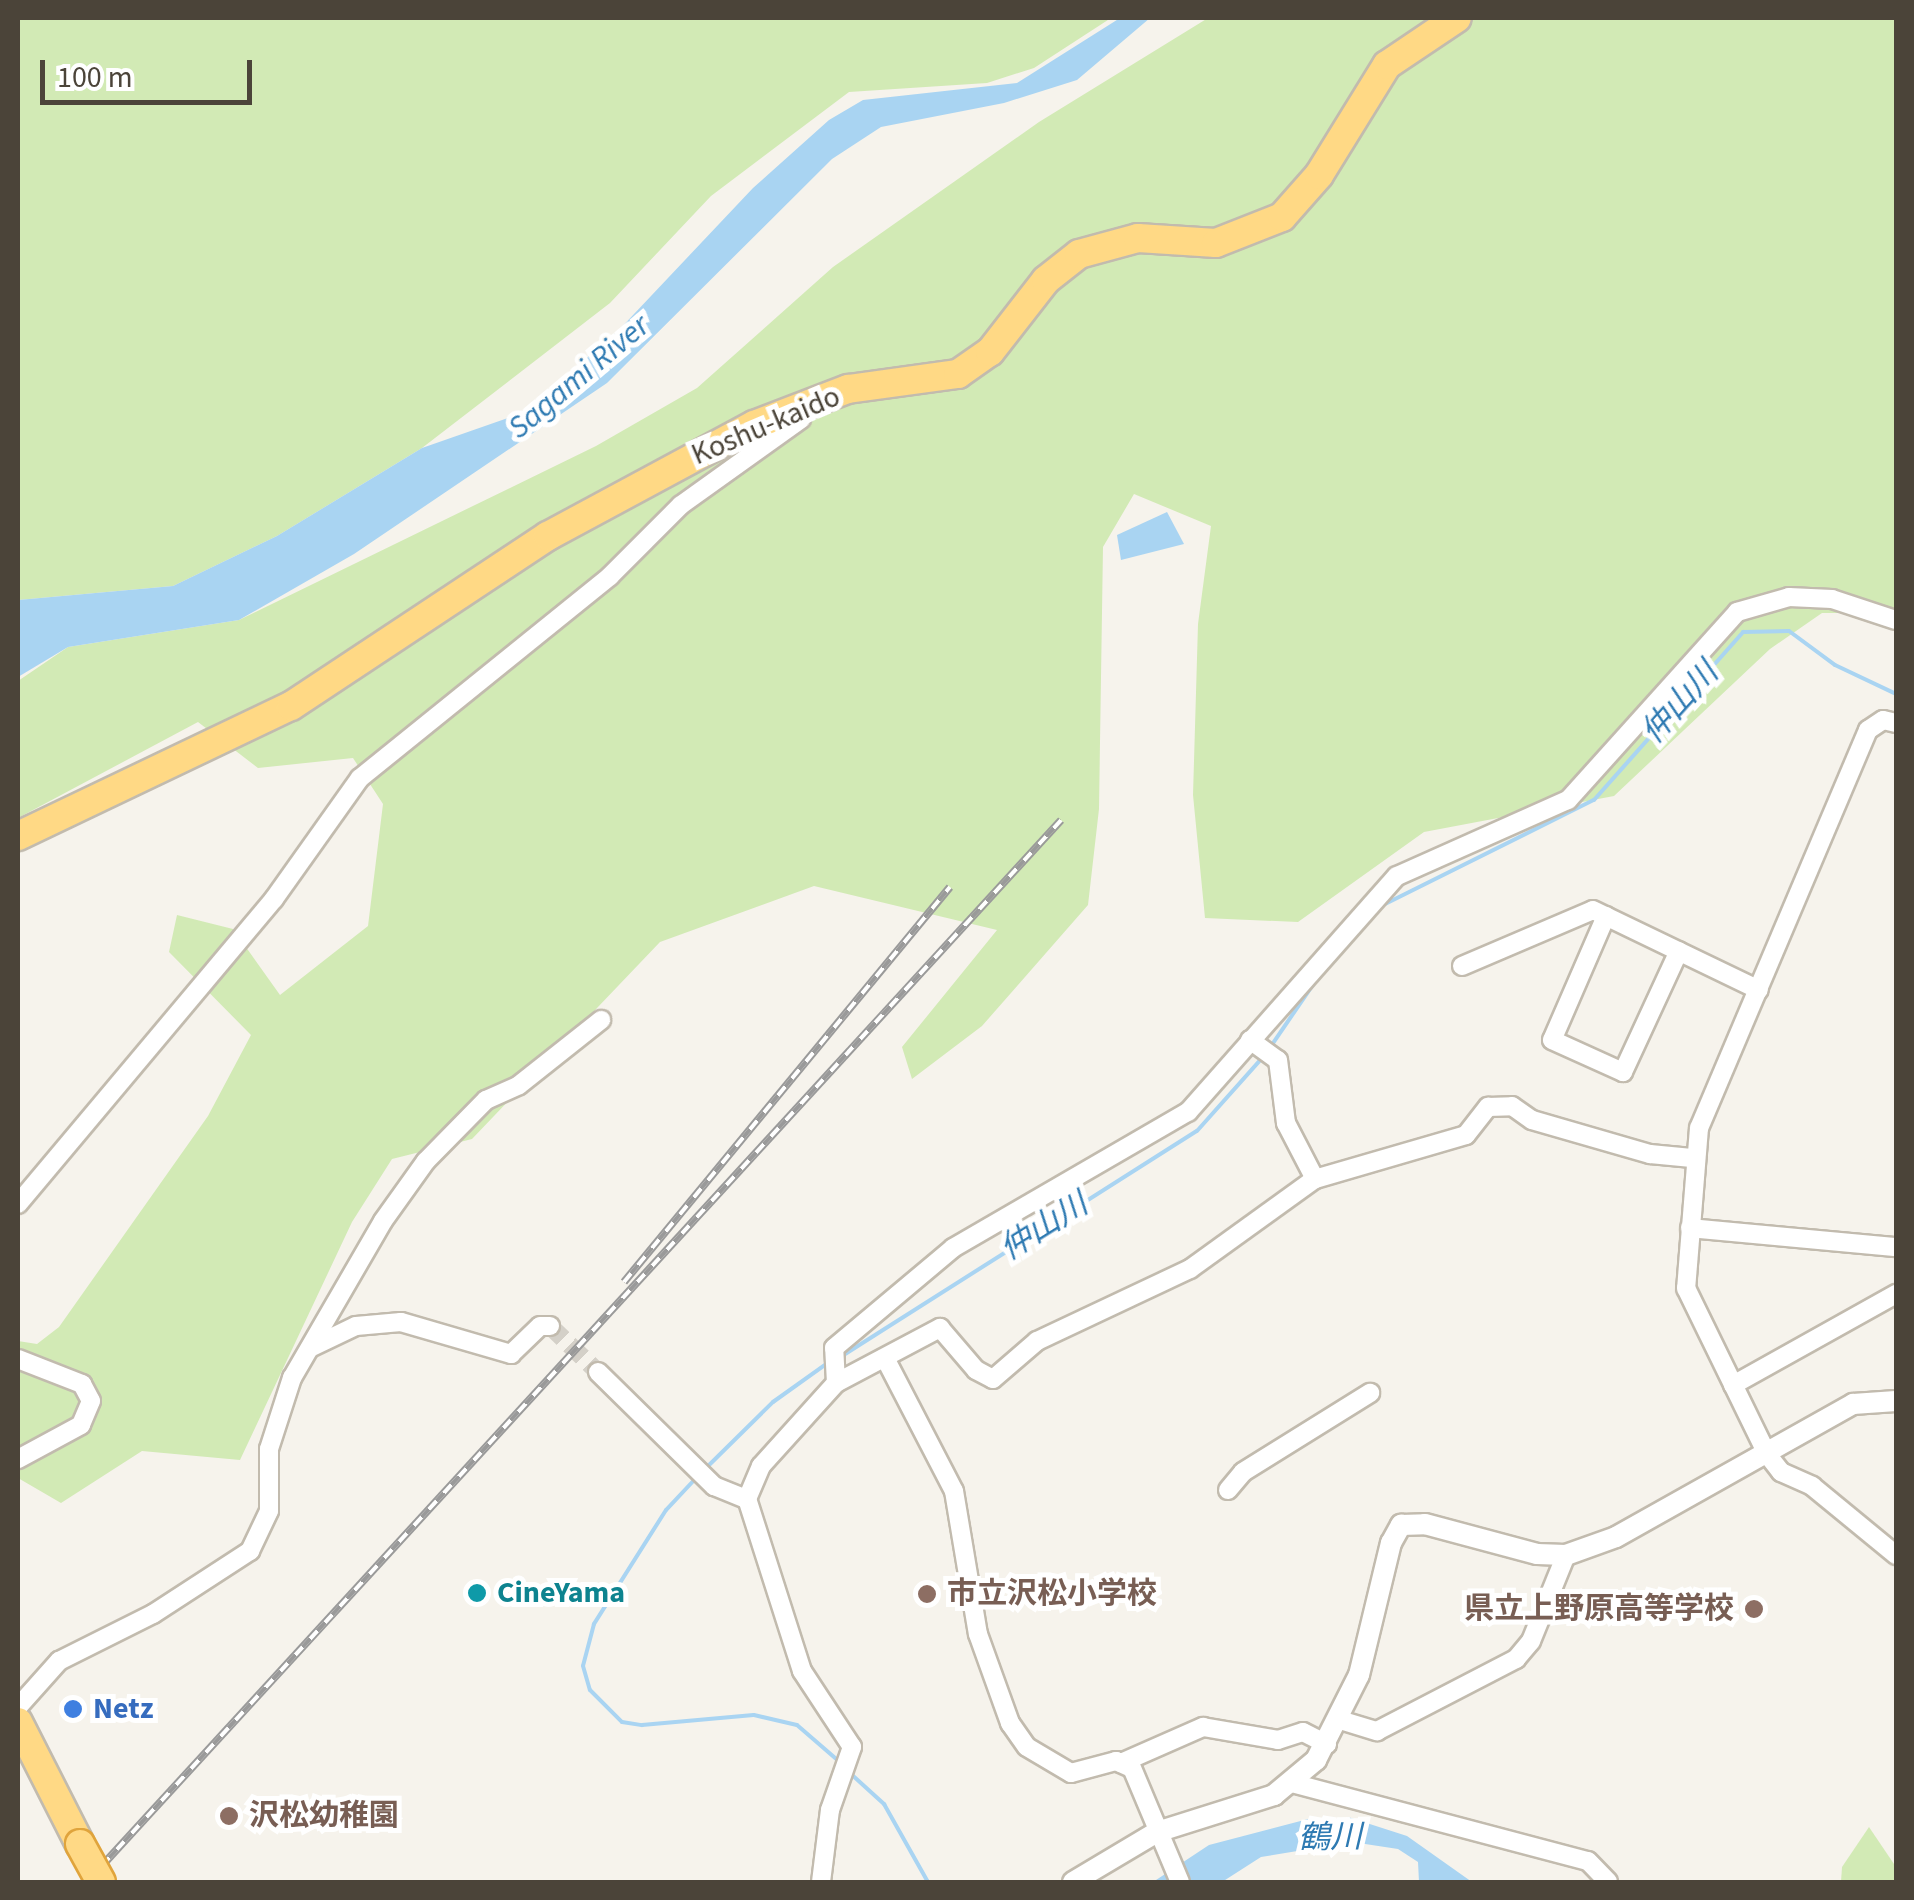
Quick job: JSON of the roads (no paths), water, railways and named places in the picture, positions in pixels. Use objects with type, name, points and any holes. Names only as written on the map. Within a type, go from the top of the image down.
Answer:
[{"type":"highway","name":"Koshu-kaido","points":[[18,836],[291,706],[602,504],[818,397],[958,374],[990,352],[1046,280],[1098,245],[1138,238],[1216,243],[1282,217],[1319,175],[1386,65],[1457,18]]},
{"type":"highway","points":[[18,1720],[101,1882]]},
{"type":"street","points":[[18,1204],[274,899],[360,778],[610,576],[682,504],[763,440],[815,411],[818,397]]},
{"type":"street","points":[[836,1383],[834,1348],[953,1248],[1161,1134],[1200,1100],[1396,876],[1540,817],[1591,780],[1713,632],[1737,612],[1789,597],[1832,599],[1896,620]]},
{"type":"street","points":[[1896,722],[1883,720],[1868,730],[1698,1128],[1692,1158],[1686,1288],[1767,1454],[1781,1472],[1812,1486],[1896,1555]]},
{"type":"street","points":[[1462,966],[1593,910],[1759,990]]},
{"type":"street","points":[[1606,916],[1552,1040],[1623,1072],[1679,951]]},
{"type":"street","points":[[18,1720],[60,1662],[153,1614],[250,1551],[272,1501],[274,1428],[305,1351],[426,1161],[486,1100],[519,1084],[601,1020]]},
{"type":"street","points":[[1250,1040],[1278,1060],[1286,1123],[1315,1179]]},
{"type":"street","points":[[820,1882],[841,1777],[852,1747],[802,1671],[746,1499],[761,1466],[836,1383],[940,1328],[976,1370],[993,1379],[1037,1341],[1190,1268],[1315,1179],[1466,1135],[1488,1108],[1512,1106],[1532,1120],[1650,1154],[1692,1158]]},
{"type":"street","points":[[1690,1228],[1896,1247]]},
{"type":"street","points":[[1733,1384],[1896,1294]]},
{"type":"street","points":[[305,1351],[356,1326],[401,1322],[510,1354],[540,1326],[550,1326]]},
{"type":"street","points":[[886,1358],[954,1491],[978,1634],[1010,1723],[1027,1747],[1070,1773],[1121,1763],[1203,1727],[1278,1740],[1303,1732],[1327,1744]]},
{"type":"street","points":[[18,1359],[82,1384],[91,1401],[80,1425],[18,1459]]},
{"type":"street","points":[[598,1372],[707,1480],[746,1499]]},
{"type":"street","points":[[1228,1490],[1243,1472],[1370,1393]]},
{"type":"street","points":[[1073,1882],[1292,1783],[1327,1744],[1340,1720],[1368,1648],[1390,1543],[1402,1525],[1424,1524],[1537,1554],[1566,1555],[1616,1537],[1853,1404],[1896,1402]]},
{"type":"street","points":[[1340,1720],[1377,1731],[1516,1659],[1531,1641],[1566,1555]]},
{"type":"street","points":[[1121,1763],[1132,1768],[1180,1882]]},
{"type":"street","points":[[1292,1783],[1430,1824],[1588,1861],[1608,1882]]},
{"type":"water","name":"Sagami River","points":[[1120,18],[1150,18],[1077,80],[1004,103],[881,127],[832,159],[607,383],[354,554],[239,620],[68,647],[18,677],[18,600],[173,586],[277,536],[422,448],[522,413],[617,332],[753,188],[829,120],[863,100],[1017,83]]},
{"type":"water","points":[[1167,512],[1184,544],[1121,560],[1117,535]]},
{"type":"water","name":"鶴川","points":[[1348,1817],[1407,1836],[1472,1882],[1419,1882],[1418,1862],[1398,1849],[1352,1842],[1261,1857],[1222,1882],[1153,1882],[1209,1845],[1312,1818],[1341,1826]]},
{"type":"waterway","name":"仲山川","points":[[1381,906],[1594,800],[1743,632],[1789,631],[1835,665],[1896,694]]},
{"type":"waterway","name":"仲山川","points":[[1271,1046],[1319,976]]},
{"type":"waterway","name":"仲山川","points":[[842,1356],[1197,1131],[1262,1058]]},
{"type":"waterway","name":"仲山川","points":[[704,1470],[773,1402],[829,1362]]},
{"type":"waterway","name":"仲山川","points":[[697,1477],[666,1510],[594,1624],[583,1666],[590,1690],[622,1722],[642,1725],[754,1715],[797,1725],[841,1763]]},
{"type":"waterway","name":"仲山川","points":[[851,1774],[884,1804],[928,1882]]},
{"type":"tunnel","points":[[550,1326],[598,1372]]},
{"type":"railway","points":[[87,1882],[1061,820]]},
{"type":"railway","points":[[624,1282],[950,887]]},
{"type":"place","name":"CineYama","points":[[477,1593]]},
{"type":"place","name":"市立沢松小学校","points":[[927,1594]]},
{"type":"place","name":"県立上野原高等学校","points":[[1754,1609]]},
{"type":"place","name":"Netz","points":[[73,1709]]},
{"type":"place","name":"沢松幼稚園","points":[[229,1816]]}]
